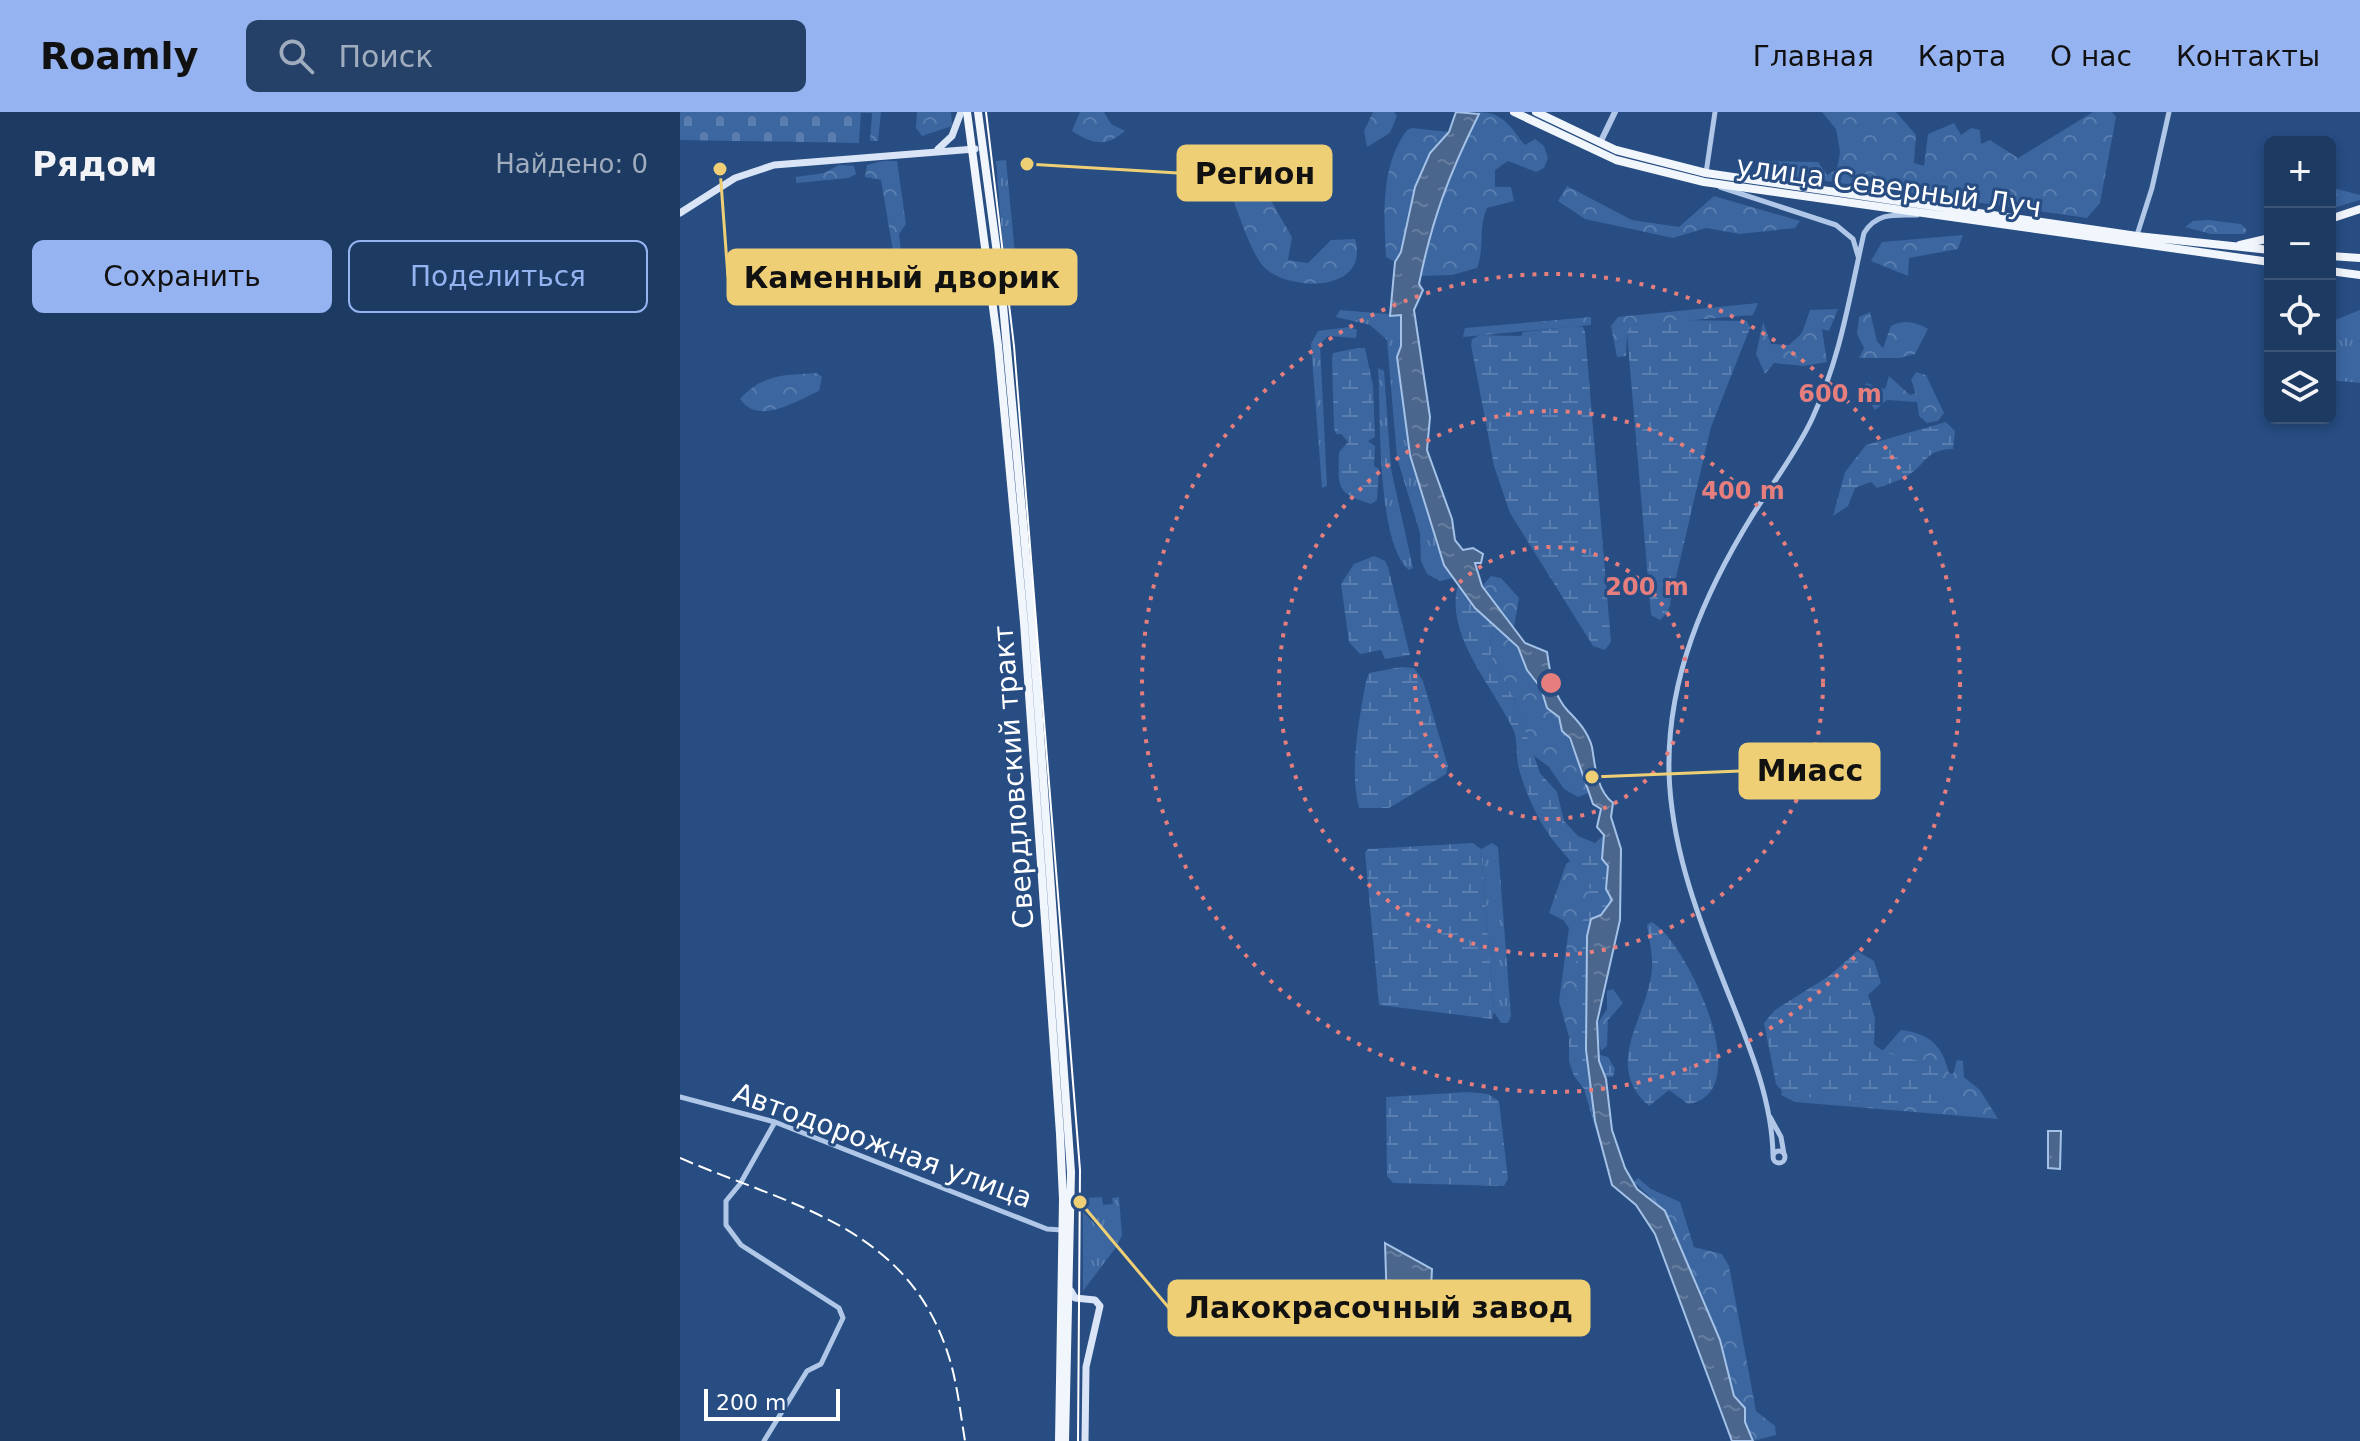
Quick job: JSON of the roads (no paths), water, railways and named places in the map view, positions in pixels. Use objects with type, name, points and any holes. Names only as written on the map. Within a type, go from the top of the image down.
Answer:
[{"type":"main road","points":[[928,151],[946,143],[961,112]]},
{"type":"main road","name":"Свердловский тракт","points":[[967,112],[979,149]]},
{"type":"main road","name":"Свердловский тракт","points":[[978,112],[979,149],[1001,283],[1032,621],[1071,1172],[1059,1441]]},
{"type":"main road","name":"улица Северный Луч","points":[[1514,112],[1616,160],[1930,215],[2264,261]]},
{"type":"main road","name":"улица Северный Луч","points":[[1536,112],[1600,143],[1705,177],[2137,236],[2264,250]]},
{"type":"main road","points":[[680,213],[755,169],[803,160],[979,149]]},
{"type":"main road","points":[[2336,217],[2360,209]]},
{"type":"main road","points":[[2231,247],[2264,239]]},
{"type":"main road","points":[[2336,256],[2360,258]]},
{"type":"main road","points":[[2344,273],[2339,262],[2347,257]]},
{"type":"main road","points":[[2336,272],[2360,275]]},
{"type":"main road","name":"Свердловский тракт","points":[[1065,1441],[1071,1291],[1067,1231]]},
{"type":"main road","points":[[1071,1291],[1079,1299],[1095,1300],[1100,1306],[1087,1357],[1085,1441]]},
{"type":"main road","points":[[1070,1312],[1079,1299]]},
{"type":"street","points":[[1600,143],[1615,112]]},
{"type":"street","points":[[1715,112],[1705,177],[1836,225],[1853,239],[1858,259]]},
{"type":"street","points":[[2137,236],[2152,188],[2169,112]]},
{"type":"street","points":[[1769,1116],[1781,1137],[1784,1154],[1780,1163],[1774,1160],[1769,1116],[1750,1051],[1683,871],[1672,807],[1671,737],[1681,677],[1697,619],[1728,556],[1811,421],[1838,358],[1864,233],[1883,215],[1930,215]]},
{"type":"street","name":"Автодорожная улица","points":[[680,1097],[775,1122],[1047,1229],[1067,1231]]},
{"type":"street","points":[[764,1441],[807,1371],[821,1364],[843,1318],[839,1308],[741,1245],[726,1225],[726,1201],[740,1184],[775,1122]]},
{"type":"street","points":[[1773,1155],[1778,1150],[1784,1154]]},
{"type":"water","points":[[1456,112],[1479,114],[1450,177],[1436,217],[1419,284],[1423,290],[1414,310],[1430,417],[1427,450],[1452,519],[1455,540],[1463,550],[1473,548],[1483,554],[1481,563],[1475,563],[1482,586],[1525,643],[1547,652],[1556,691],[1563,705],[1588,736],[1600,785],[1613,803],[1611,817],[1621,849],[1620,920],[1597,1022],[1599,1061],[1606,1079],[1612,1130],[1625,1168],[1637,1189],[1665,1211],[1720,1340],[1734,1396],[1745,1408],[1745,1422],[1753,1441],[1732,1441],[1655,1234],[1636,1205],[1612,1185],[1595,1121],[1586,1050],[1587,936],[1591,919],[1601,915],[1612,900],[1606,889],[1608,866],[1602,859],[1604,835],[1597,827],[1601,809],[1593,804],[1570,738],[1562,731],[1559,717],[1547,708],[1541,688],[1527,670],[1518,647],[1475,608],[1444,565],[1410,455],[1397,357],[1401,346],[1401,315],[1390,316],[1395,262],[1401,252],[1415,187],[1430,153],[1449,132]]},
{"type":"water","points":[[2048,1131],[2061,1131],[2060,1169],[2048,1168]]},
{"type":"water","points":[[1385,1243],[1432,1269],[1430,1308],[1387,1307]]},
{"type":"tram line","points":[[986,112],[1014,346],[1080,1170],[1078,1441]]},
{"type":"railway","points":[[680,1158],[801,1206],[838,1225],[873,1247],[903,1274],[928,1308],[947,1351],[965,1441]]},
{"type":"place","name":"Регион","points":[[1027,164]]},
{"type":"place","name":"Каменный дворик","points":[[720,169]]},
{"type":"place","name":"Миасс","points":[[1592,777]]},
{"type":"place","name":"Лакокрасочный завод","points":[[1080,1202]]}]
